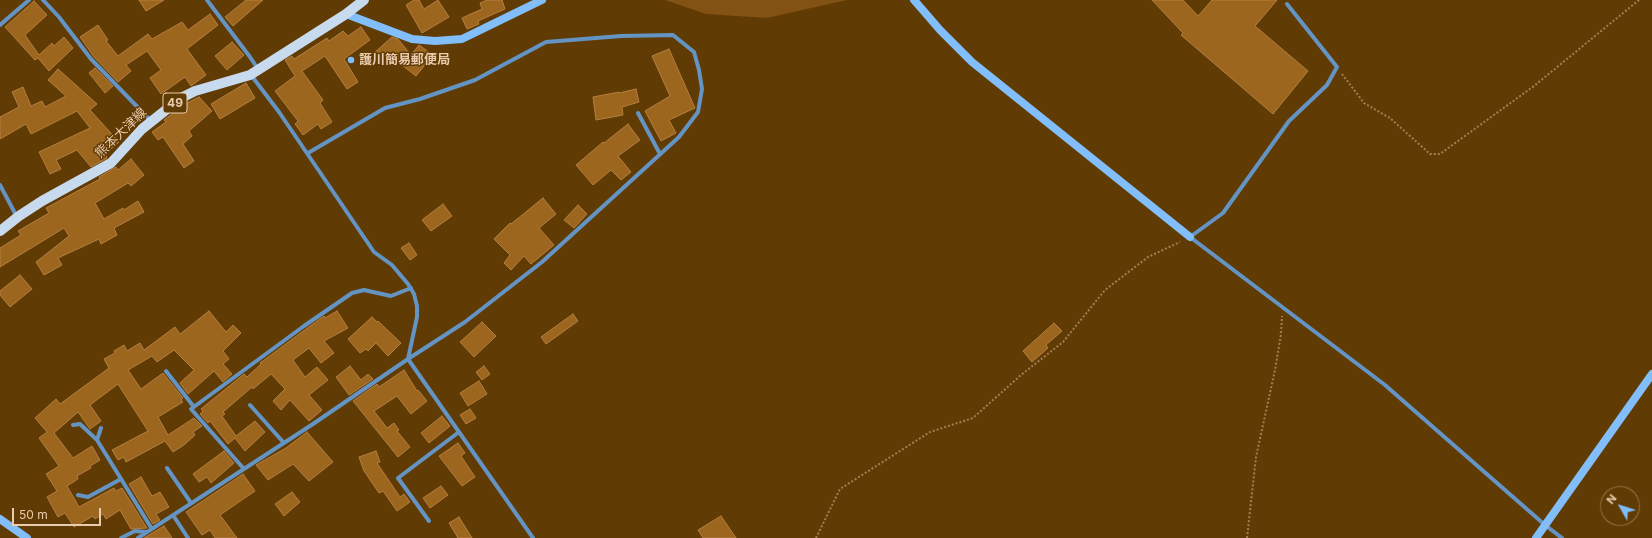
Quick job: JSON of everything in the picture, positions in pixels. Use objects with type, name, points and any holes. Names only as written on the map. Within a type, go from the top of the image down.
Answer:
[{"type":"main road","name":"熊本大津線","points":[[0,230],[17,217],[111,163],[142,129],[181,98],[195,91],[255,72],[346,14],[364,0]]},
{"type":"street","points":[[0,25],[29,0]]},
{"type":"street","points":[[43,0],[59,17],[91,59],[151,121]]},
{"type":"street","points":[[207,0],[250,57],[255,72],[374,252],[392,265],[411,288],[417,306],[417,317],[408,359],[533,538]]},
{"type":"street","points":[[346,14],[412,38],[435,41],[462,38],[542,0]]},
{"type":"street","points":[[914,0],[940,30],[972,62],[1190,237],[1386,385],[1545,525],[1562,538]]},
{"type":"street","points":[[1190,237],[1222,213],[1289,121],[1327,85],[1337,67],[1286,4]]},
{"type":"street","points":[[138,538],[284,443],[465,322],[542,262],[679,137],[698,112],[702,89],[699,70],[694,52],[672,35],[621,36],[546,42],[475,80],[420,99],[385,108],[308,153]]},
{"type":"street","points":[[638,113],[660,154]]},
{"type":"street","points":[[0,185],[17,217]]},
{"type":"street","points":[[244,468],[191,409],[352,292],[364,290],[391,296],[411,288]]},
{"type":"street","points":[[166,372],[194,407]]},
{"type":"street","points":[[1536,538],[1652,374]]},
{"type":"street","points":[[250,405],[284,443]]},
{"type":"street","points":[[73,425],[80,424],[97,440],[152,529]]},
{"type":"street","points":[[97,440],[101,428]]},
{"type":"street","points":[[428,520],[398,478],[459,432]]},
{"type":"street","points":[[166,468],[191,503]]},
{"type":"street","points":[[78,495],[88,497],[121,479]]},
{"type":"street","points":[[173,515],[188,538]]},
{"type":"street","points":[[0,519],[27,538]]},
{"type":"street","points":[[121,538],[135,531],[147,532]]},
{"type":"path","points":[[1337,67],[1364,103],[1390,118],[1430,154],[1440,154],[1534,86],[1639,0]]},
{"type":"path","points":[[816,538],[840,489],[930,432],[973,418],[1063,342],[1105,290],[1148,257],[1190,237]]},
{"type":"path","points":[[1248,538],[1256,457],[1275,370],[1281,334],[1283,307]]},
{"type":"shaded area","points":[[665,0],[847,0],[767,18],[706,14]]},
{"type":"building","points":[[139,0],[164,0],[146,11]]},
{"type":"building","points":[[246,0],[263,0],[233,26],[225,17]]},
{"type":"building","points":[[414,0],[419,0],[424,9],[438,0],[449,17],[422,33],[406,5]]},
{"type":"building","points":[[487,0],[502,0],[505,9],[478,21],[479,24],[467,29],[462,18],[482,9],[480,3]]},
{"type":"building","points":[[1152,0],[1183,0],[1198,16],[1212,0],[1277,0],[1255,26],[1308,71],[1273,114],[1181,35],[1183,33]]},
{"type":"building","points":[[34,1],[47,15],[25,35],[39,55],[52,43],[54,46],[64,37],[73,48],[49,71],[38,58],[35,60],[5,27]]},
{"type":"building","points":[[210,14],[218,25],[187,49],[206,75],[191,86],[185,77],[161,94],[150,78],[161,70],[147,51],[126,65],[131,71],[118,82],[94,57],[80,37],[98,25],[108,40],[106,41],[118,56],[148,34],[152,39],[182,22],[188,30]]},
{"type":"building","points":[[361,27],[370,40],[344,59],[358,82],[347,89],[325,56],[302,71],[323,100],[320,103],[332,122],[321,129],[318,124],[303,135],[295,124],[298,121],[275,91],[295,76],[285,60],[292,56],[294,59],[327,38],[329,41],[343,31],[348,36]]},
{"type":"building","points":[[392,37],[398,39],[411,55],[419,45],[433,55],[416,76],[394,59],[383,66],[374,53]]},
{"type":"building","points":[[232,42],[244,55],[227,70],[215,56]]},
{"type":"building","points":[[669,49],[695,108],[669,120],[676,133],[661,141],[645,111],[670,96],[652,56]]},
{"type":"building","points":[[95,68],[113,86],[105,93],[89,73]]},
{"type":"building","points":[[58,69],[97,104],[90,110],[119,142],[105,154],[107,158],[91,167],[77,150],[56,160],[61,169],[50,174],[39,152],[90,128],[77,111],[31,134],[26,124],[0,139],[0,117],[19,107],[12,92],[23,87],[31,106],[42,101],[45,107],[66,96],[48,80]]},
{"type":"building","points":[[246,83],[255,98],[220,119],[211,104]]},
{"type":"building","points":[[636,89],[639,102],[622,107],[623,115],[596,120],[593,97]]},
{"type":"building","points":[[199,97],[212,111],[189,131],[192,136],[183,144],[194,161],[184,168],[163,137],[158,140],[152,132],[166,122],[164,120],[185,104]]},
{"type":"building","points":[[628,124],[640,140],[618,156],[631,172],[621,180],[611,170],[593,185],[576,165],[603,142],[604,143]]},
{"type":"building","points":[[131,159],[144,175],[131,186],[128,183],[95,203],[104,219],[123,208],[124,210],[138,201],[144,212],[114,228],[117,235],[101,244],[99,239],[58,258],[62,265],[44,275],[36,262],[69,236],[64,228],[0,267],[0,248],[21,235],[18,231],[49,213],[46,208],[100,179],[99,177],[116,167],[118,170]]},
{"type":"building","points":[[543,198],[556,214],[539,228],[554,245],[531,264],[524,256],[511,270],[504,263],[510,255],[494,239],[510,223],[511,224]]},
{"type":"building","points":[[443,204],[452,216],[431,231],[422,220]]},
{"type":"building","points":[[578,205],[587,214],[574,228],[564,220]]},
{"type":"building","points":[[409,243],[417,255],[410,260],[401,248]]},
{"type":"building","points":[[20,275],[32,289],[10,307],[0,295],[0,291]]},
{"type":"building","points":[[209,311],[226,332],[233,325],[241,333],[223,351],[229,359],[223,364],[232,374],[223,382],[214,371],[188,394],[180,383],[194,370],[174,350],[157,362],[152,356],[128,370],[141,389],[163,373],[183,398],[181,400],[183,402],[158,417],[168,435],[194,418],[202,426],[193,432],[195,435],[184,445],[173,452],[165,441],[126,462],[124,457],[118,460],[112,450],[148,431],[118,384],[90,405],[101,421],[90,429],[78,412],[54,433],[73,458],[92,446],[100,460],[90,466],[91,468],[77,476],[78,479],[67,486],[79,507],[114,488],[116,491],[122,488],[147,528],[131,529],[120,510],[106,519],[103,514],[95,519],[93,516],[74,527],[65,513],[58,517],[47,497],[57,491],[46,474],[59,466],[39,438],[47,432],[35,418],[56,399],[60,404],[109,368],[104,359],[115,353],[114,351],[124,345],[127,351],[140,343],[144,350],[175,327],[180,334]]},
{"type":"building","points":[[337,311],[348,328],[324,341],[334,353],[321,363],[309,348],[293,360],[305,377],[317,367],[328,380],[309,395],[322,410],[309,421],[290,400],[281,410],[273,401],[285,389],[271,374],[253,389],[252,387],[223,412],[225,414],[222,416],[236,436],[255,421],[265,432],[245,451],[235,438],[228,444],[210,421],[208,423],[200,414],[203,411],[201,409],[244,374],[247,377],[261,364],[260,363],[324,316],[325,318]]},
{"type":"building","points":[[573,314],[578,321],[546,344],[541,337]]},
{"type":"building","points":[[372,317],[401,343],[388,356],[376,343],[368,351],[366,349],[360,353],[348,339]]},
{"type":"building","points":[[482,322],[496,336],[474,357],[460,342]]},
{"type":"building","points":[[1054,323],[1062,331],[1046,345],[1048,348],[1032,362],[1023,351]]},
{"type":"building","points":[[350,366],[361,380],[368,374],[373,379],[349,395],[336,377]]},
{"type":"building","points":[[484,366],[490,374],[482,380],[476,372]]},
{"type":"building","points":[[404,370],[417,391],[418,390],[427,401],[411,414],[397,396],[374,411],[387,428],[394,423],[399,430],[397,431],[410,447],[398,457],[353,401],[377,384],[379,387]]},
{"type":"building","points":[[479,381],[487,394],[468,406],[460,393]]},
{"type":"building","points":[[470,409],[476,418],[466,424],[460,415]]},
{"type":"building","points":[[442,416],[450,426],[429,443],[421,433]]},
{"type":"building","points":[[307,432],[333,462],[309,481],[293,464],[268,480],[256,465],[286,448]]},
{"type":"building","points":[[458,443],[465,453],[461,456],[475,477],[462,486],[439,456]]},
{"type":"building","points":[[224,451],[234,463],[211,483],[207,477],[199,482],[193,474]]},
{"type":"building","points":[[376,451],[380,462],[377,463],[400,497],[404,494],[410,502],[397,511],[383,491],[379,493],[364,471],[359,457]]},
{"type":"building","points":[[243,474],[255,491],[220,515],[237,538],[215,538],[210,530],[202,535],[186,512]]},
{"type":"building","points":[[141,477],[152,496],[160,492],[169,507],[156,514],[160,520],[153,524],[129,484]]},
{"type":"building","points":[[441,486],[448,495],[430,508],[423,498]]},
{"type":"building","points":[[292,492],[300,502],[284,516],[275,504]]},
{"type":"building","points":[[721,516],[736,538],[703,538],[698,530]]},
{"type":"building","points":[[459,517],[472,538],[458,538],[449,523]]},
{"type":"building","points":[[164,526],[172,538],[144,538]]},
{"type":"place","name":"護川簡易郵便局","points":[[351,60]]}]
